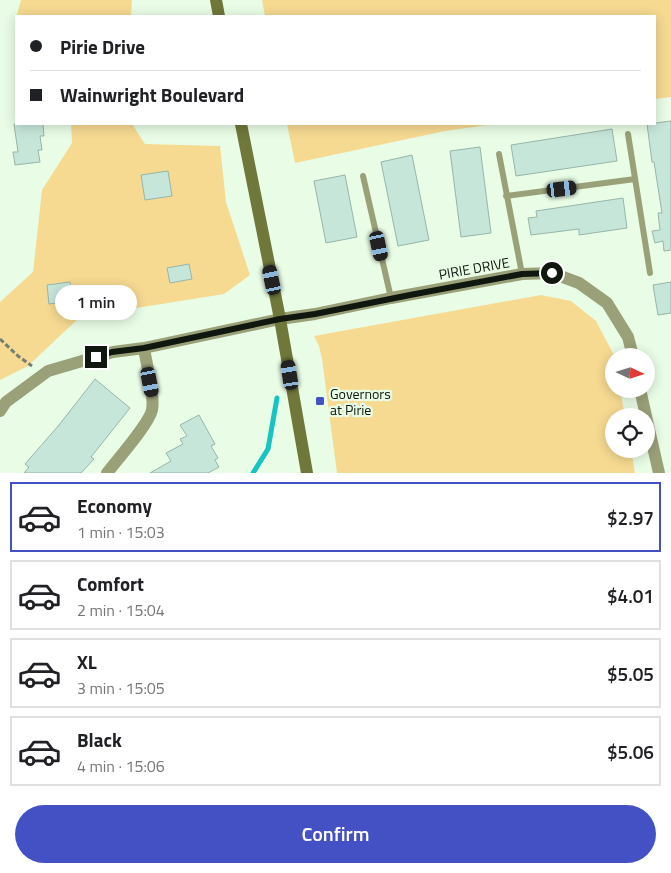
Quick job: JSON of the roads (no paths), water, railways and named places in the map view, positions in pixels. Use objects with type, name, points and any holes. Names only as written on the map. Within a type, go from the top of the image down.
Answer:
[{"type":"main road","points":[[216,0],[219,15]]},
{"type":"main road","points":[[241,125],[280,319],[307,473]]},
{"type":"street","name":"PIRIE DRIVE","points":[[0,411],[6,402],[48,371],[112,352],[144,348],[280,319],[522,274],[552,273],[579,283],[607,304],[628,337],[631,348]]},
{"type":"street","points":[[107,473],[141,430],[152,410],[152,394],[144,348]]},
{"type":"street","points":[[655,455],[659,473]]},
{"type":"lane","points":[[628,134],[650,273]]},
{"type":"lane","points":[[499,154],[522,274]]},
{"type":"lane","points":[[363,176],[391,298]]},
{"type":"lane","points":[[506,196],[635,179]]},
{"type":"waterway","points":[[253,473],[268,449],[277,398]]},
{"type":"place","name":"Governors at Pirie","points":[[320,401]]}]
